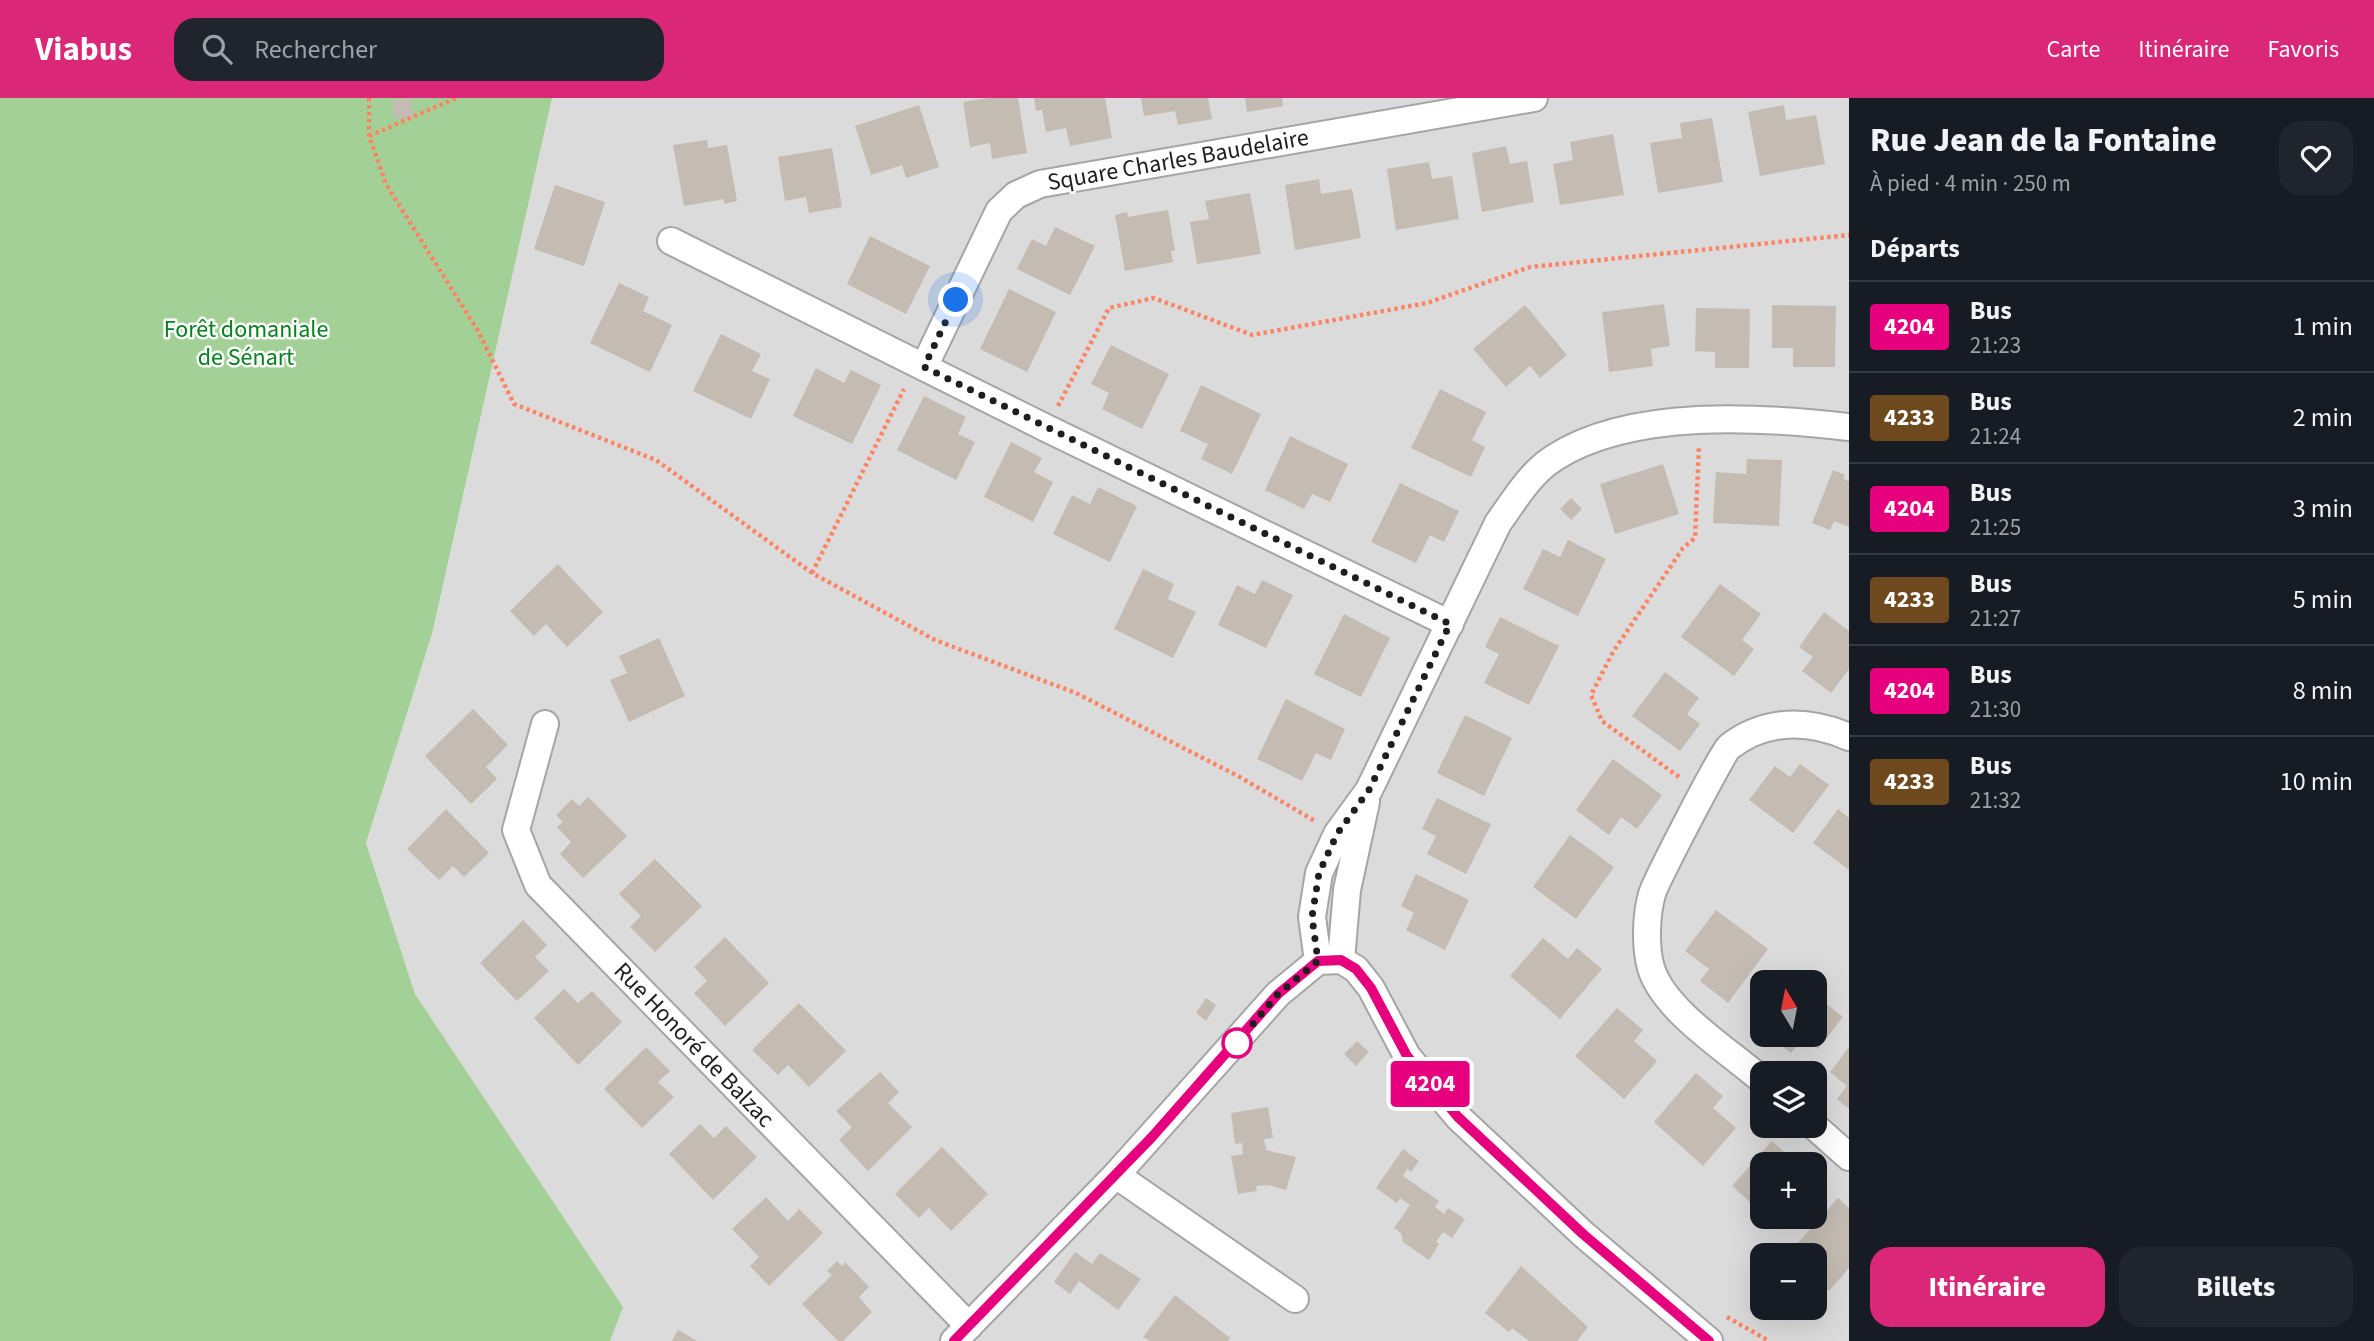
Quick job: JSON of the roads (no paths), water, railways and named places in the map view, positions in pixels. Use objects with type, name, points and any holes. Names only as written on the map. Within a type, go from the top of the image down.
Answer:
[{"type":"street","name":"Square Charles Baudelaire","points":[[920,365],[999,211],[1016,195],[1040,184],[1535,98]]},
{"type":"street","points":[[671,241],[1046,428],[1450,624]]},
{"type":"street","points":[[1709,1341],[1583,1234],[1458,1117],[1407,1056],[1371,988],[1356,969],[1330,960],[1312,917],[1317,884],[1319,873],[1337,834],[1369,790],[1498,523],[1523,487],[1553,458],[1599,436],[1700,421],[1794,420],[1849,427]]},
{"type":"street","points":[[1750,1070],[1666,998],[1651,968],[1647,936],[1652,893],[1726,749],[1754,731],[1790,723],[1833,730],[1849,737]]},
{"type":"street","name":"Rue Honoré de Balzac","points":[[545,724],[516,831],[538,885],[961,1333]]},
{"type":"street","points":[[961,1333],[1116,1175],[1278,994],[1330,960],[1369,790]]},
{"type":"street","points":[[1827,1137],[1849,1157]]},
{"type":"street","points":[[1116,1175],[1295,1298]]},
{"type":"park label","name":"Forêt domaniale de Sénart","points":[[246,343]]}]
